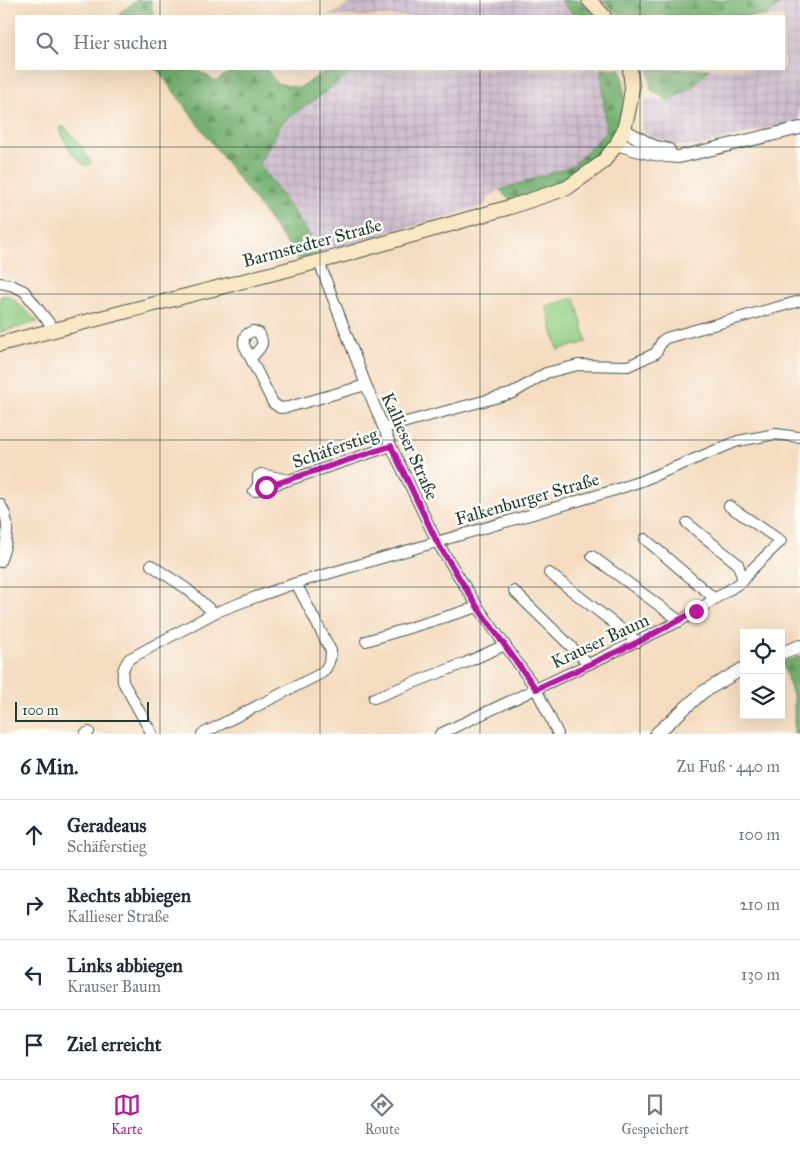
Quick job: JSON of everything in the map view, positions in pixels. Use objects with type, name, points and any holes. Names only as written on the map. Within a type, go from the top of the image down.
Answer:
[{"type":"main road","points":[[589,0],[603,15]]},
{"type":"main road","name":"Barmstedter Straße","points":[[0,344],[318,262],[510,207],[567,188],[602,163],[617,144],[624,130],[632,88],[630,70]]},
{"type":"street","points":[[617,144],[637,151],[679,157],[800,128]]},
{"type":"street","points":[[624,130],[653,146],[696,154]]},
{"type":"street","name":"Kallieser Straße","points":[[318,262],[391,446],[437,542],[478,608],[536,689],[558,734]]},
{"type":"street","points":[[0,283],[11,285],[24,291],[54,329]]},
{"type":"street","points":[[384,428],[513,393],[546,373],[578,365],[628,366],[656,352],[662,341],[666,338],[800,301]]},
{"type":"street","points":[[251,359],[273,403],[280,408],[366,385]]},
{"type":"street","name":"Falkenburger Straße","points":[[152,734],[123,682],[124,666],[129,659],[214,614],[296,583],[615,490],[738,441],[776,434],[798,437]]},
{"type":"street","name":"Schäferstieg","points":[[289,480],[391,446]]},
{"type":"street","points":[[0,504],[5,512],[7,534],[6,546],[0,562]]},
{"type":"street","name":"Krauser Baum","points":[[440,734],[680,621],[743,581],[750,570],[781,541],[730,506]]},
{"type":"street","points":[[687,523],[738,564],[743,581]]},
{"type":"street","points":[[644,539],[715,599]]},
{"type":"street","points":[[592,556],[680,621]]},
{"type":"street","points":[[151,565],[187,589],[214,614]]},
{"type":"street","points":[[549,574],[638,642]]},
{"type":"street","points":[[202,734],[322,673],[326,669],[331,657],[331,651],[296,583]]},
{"type":"street","points":[[514,591],[589,664]]},
{"type":"street","points":[[366,641],[478,608]]},
{"type":"street","points":[[374,698],[506,645]]},
{"type":"street","points":[[785,651],[800,646]]},
{"type":"street","points":[[656,734],[703,692],[740,670]]},
{"type":"shaded area","points":[[356,0],[560,0],[574,15],[330,15]]},
{"type":"shaded area","points":[[785,0],[800,0],[800,120],[699,146],[670,145],[645,133],[642,124],[646,98],[667,102],[692,87],[709,70],[785,70],[785,15],[767,15]]},
{"type":"shaded area","points":[[350,70],[601,70],[606,128],[604,134],[572,166],[500,190],[488,197],[484,206],[322,252],[258,164],[282,124],[352,73]]},
{"type":"green space","points":[[137,0],[151,0],[155,15],[119,15]]},
{"type":"green space","points":[[560,0],[580,0],[595,15],[574,15]]},
{"type":"green space","points":[[602,0],[785,0],[767,15],[619,15]]},
{"type":"green space","points":[[158,70],[197,70],[216,81],[232,70],[267,70],[277,83],[299,88],[324,72],[353,72],[282,123],[259,164],[322,252],[299,260]]},
{"type":"green space","points":[[601,70],[621,70],[624,89],[620,119],[598,156],[576,174],[552,187],[510,201],[500,190],[572,166],[604,134],[606,128]]},
{"type":"green space","points":[[649,70],[709,70],[692,87],[668,101],[651,90]]},
{"type":"green space","points":[[59,127],[65,127],[81,146],[91,163],[86,166],[77,158],[66,144]]},
{"type":"green space","points":[[0,296],[10,296],[38,322],[0,332]]},
{"type":"green space","points":[[575,298],[587,342],[558,350],[546,306]]},
{"type":"green space","points":[[800,656],[800,734],[794,734],[794,699],[785,671],[785,661]]},
{"type":"route","points":[[266,487],[391,446],[437,542],[478,608],[536,689],[638,642],[696,611]]}]
